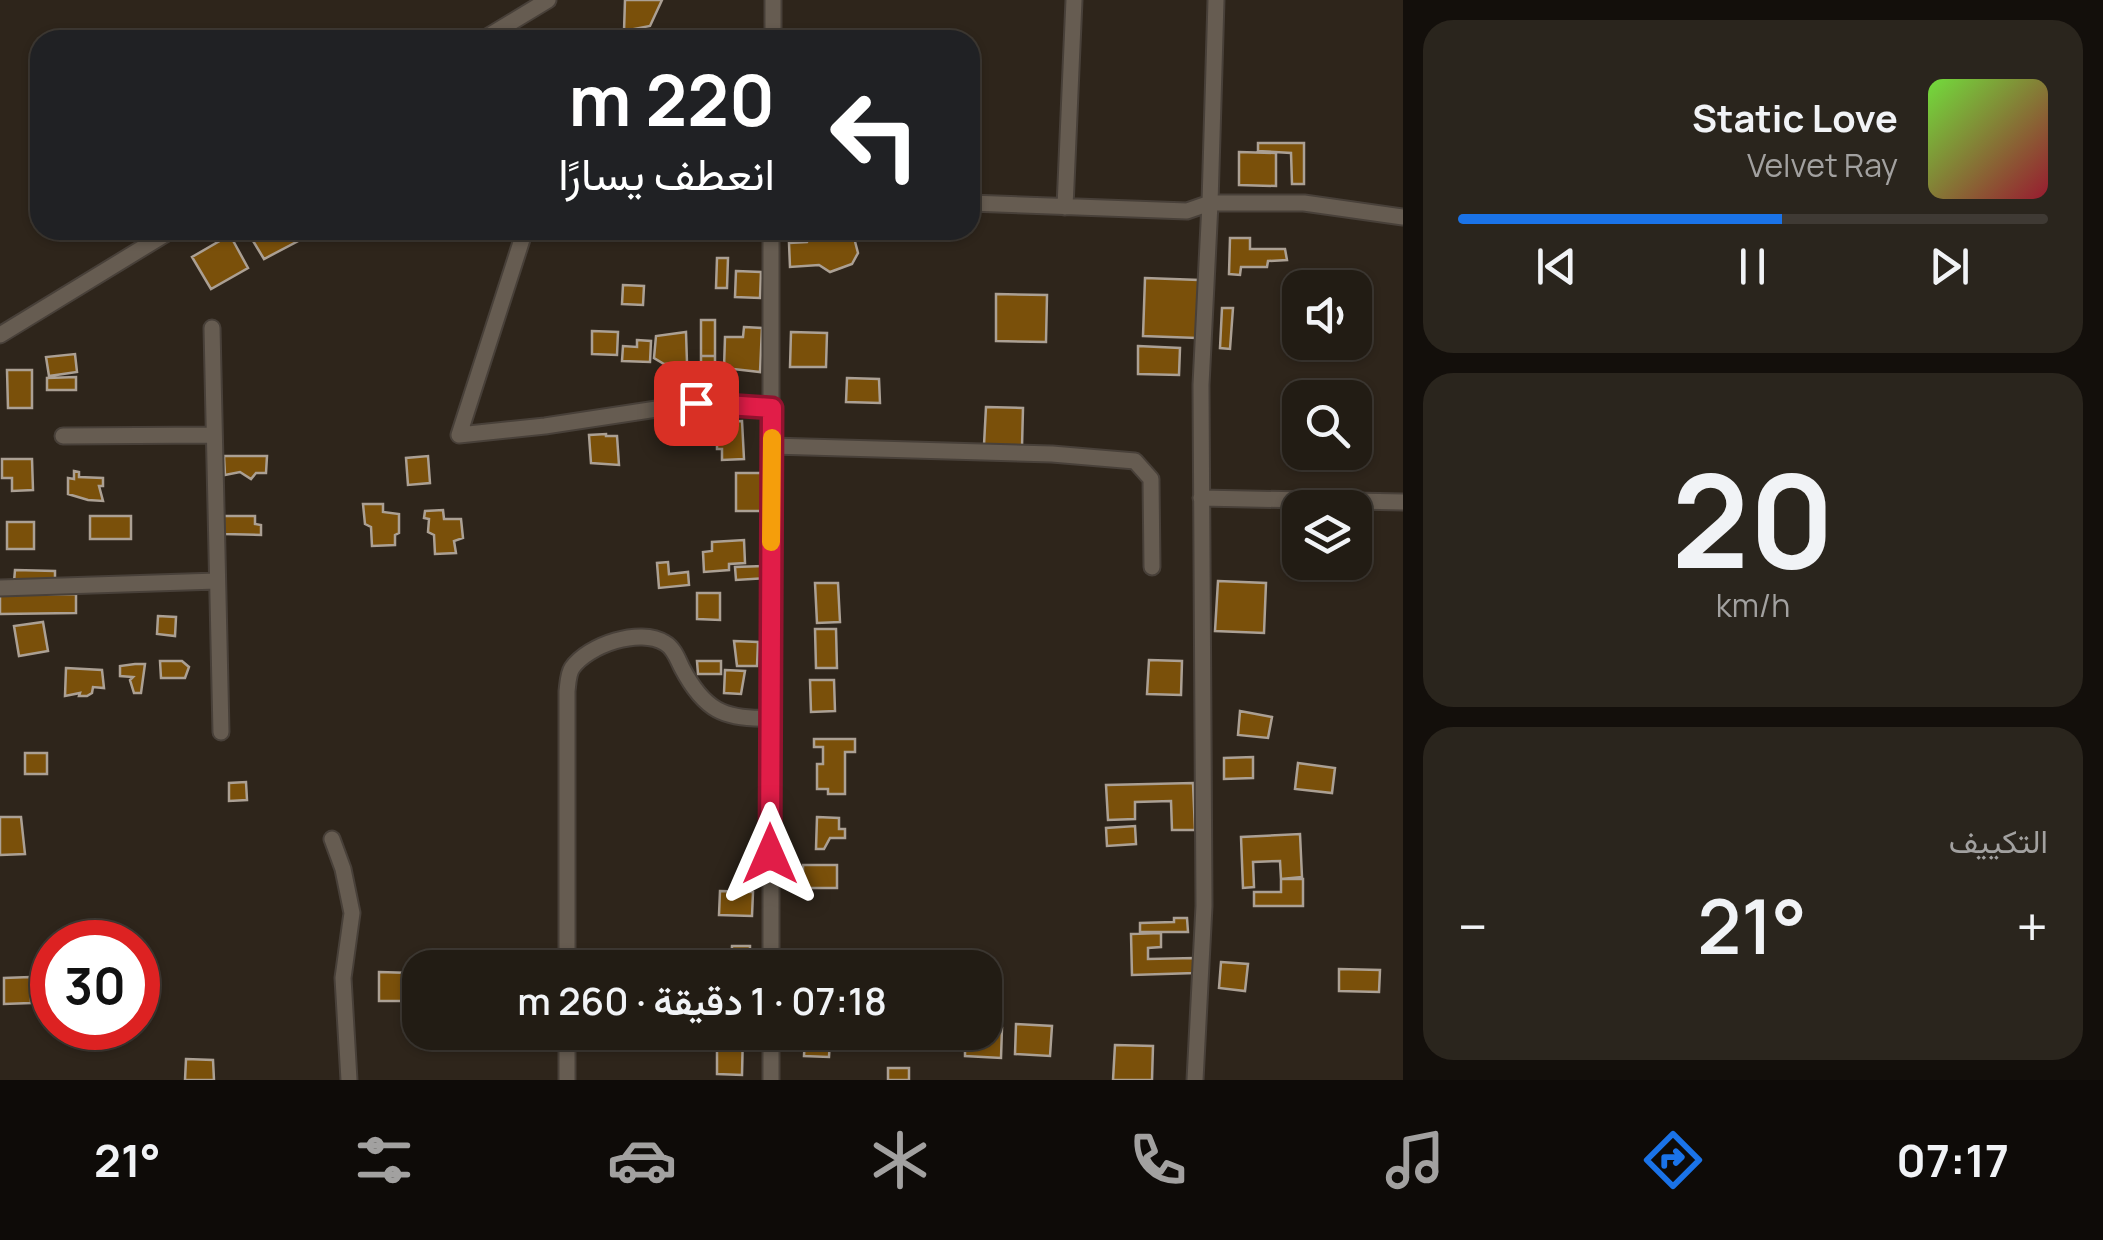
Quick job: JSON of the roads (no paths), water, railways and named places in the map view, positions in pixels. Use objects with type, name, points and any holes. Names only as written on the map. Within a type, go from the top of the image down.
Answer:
[{"type":"street","points":[[498,30],[548,0]]},
{"type":"street","points":[[773,0],[773,30]]},
{"type":"street","points":[[1064,207],[1074,0]]},
{"type":"street","points":[[1195,1080],[1204,906],[1201,385],[1216,0]]},
{"type":"street","points":[[980,204],[1187,211],[1210,202],[1304,203],[1403,217]]},
{"type":"street","points":[[0,335],[156,240]]},
{"type":"street","points":[[522,240],[459,435],[696,403],[772,408]]},
{"type":"street","points":[[770,950],[771,240]]},
{"type":"street","points":[[212,328],[221,732]]},
{"type":"street","points":[[62,436],[212,435]]},
{"type":"street","points":[[772,446],[1136,460],[1151,480],[1152,567]]},
{"type":"street","points":[[1202,498],[1403,502]]},
{"type":"street","points":[[0,588],[217,582]]},
{"type":"street","points":[[567,950],[566,707],[572,668],[584,656],[618,640],[644,637],[663,641],[704,702],[723,714],[770,718]]},
{"type":"street","points":[[332,838],[352,913],[343,998],[349,1080]]},
{"type":"street","points":[[567,1050],[567,1080]]},
{"type":"street","points":[[770,1050],[770,1080]]}]
